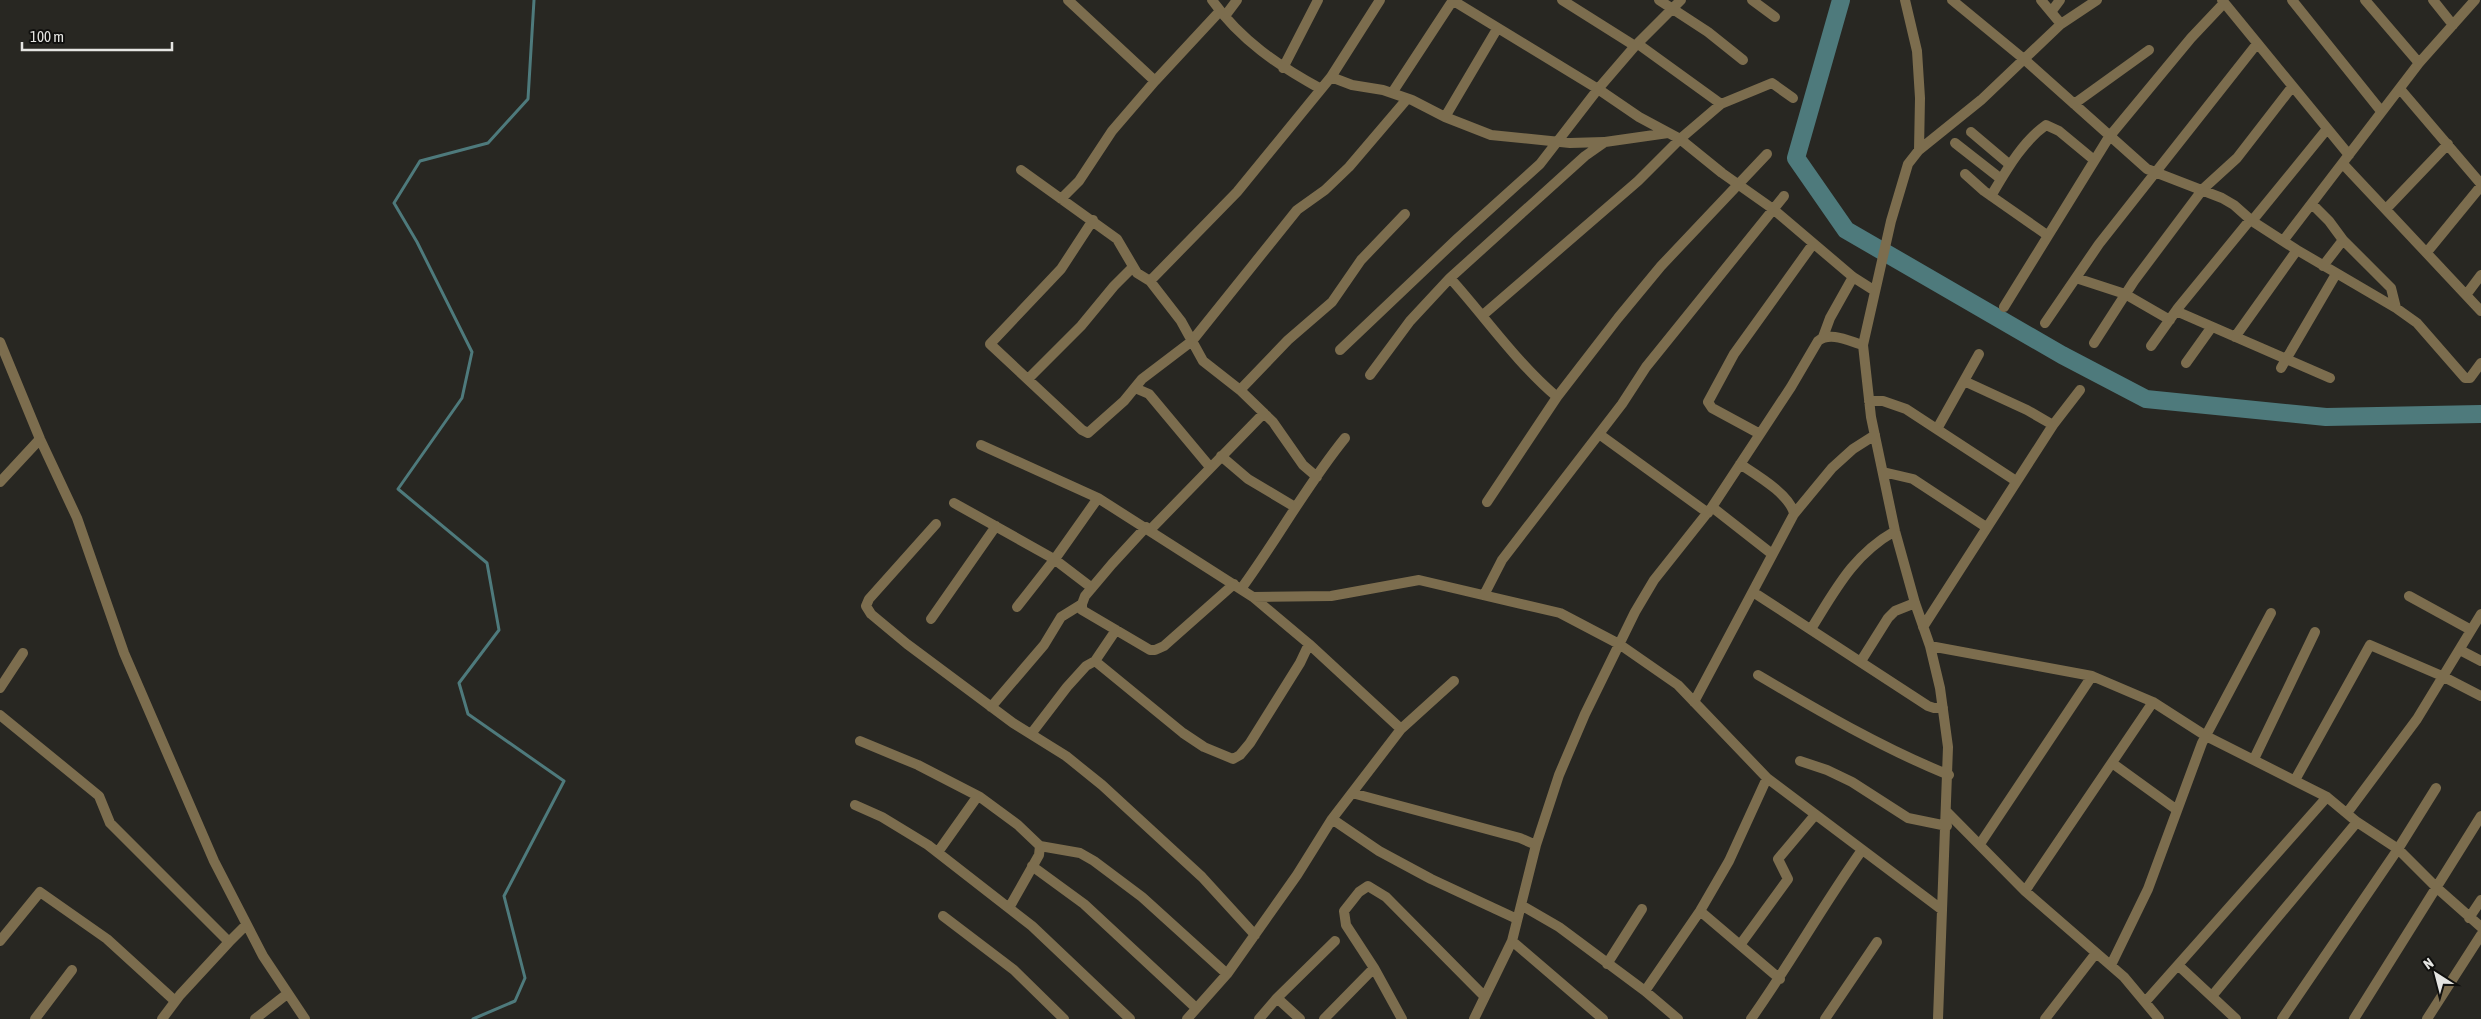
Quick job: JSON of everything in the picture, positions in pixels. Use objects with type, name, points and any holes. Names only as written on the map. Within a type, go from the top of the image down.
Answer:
[{"type":"street","points":[[1068,0],[1155,81]]},
{"type":"street","points":[[1212,0],[1258,50],[1283,68],[1321,89]]},
{"type":"street","points":[[1061,199],[1079,181],[1104,142],[1155,81],[1237,0]]},
{"type":"street","points":[[1283,68],[1318,0]]},
{"type":"street","points":[[1150,281],[1237,192],[1331,77],[1380,0]]},
{"type":"street","points":[[1392,93],[1453,0],[1668,133],[1680,138],[1737,184],[1773,209],[1853,277],[1875,291]]},
{"type":"street","points":[[1562,0],[1636,45],[1721,104]]},
{"type":"street","points":[[1659,0],[1708,32],[1743,60]]},
{"type":"street","points":[[1340,350],[1458,238],[1522,183],[1540,164],[1598,88],[1636,45],[1681,0]]},
{"type":"street","points":[[1752,0],[1775,17]]},
{"type":"street","points":[[1905,0],[1917,51],[1920,98],[1919,150]]},
{"type":"street","points":[[1952,0],[2026,60],[2109,137],[2147,169],[2203,189],[2234,205],[2251,220],[2297,250],[2396,308],[2417,323],[2465,378],[2470,378],[2481,364]]},
{"type":"street","points":[[2041,0],[2062,24]]},
{"type":"street","points":[[2052,12],[2060,0]]},
{"type":"street","points":[[1938,1019],[1941,909],[1949,775],[1948,746],[1943,708],[1930,646],[1915,603],[1895,531],[1869,401],[1863,345],[1891,221],[1908,164],[1919,150],[1981,100],[2026,60],[2062,24],[2097,0]]},
{"type":"street","points":[[2292,0],[2381,111]]},
{"type":"street","points":[[2365,0],[2419,63]]},
{"type":"street","points":[[2433,0],[2453,25]]},
{"type":"street","points":[[2283,241],[2419,63],[2475,0]]},
{"type":"street","points":[[2004,307],[2046,235],[2109,137],[2223,2],[2256,45],[2327,129],[2346,159],[2386,209],[2481,311]]},
{"type":"street","points":[[1445,117],[1498,29]]},
{"type":"street","points":[[2045,323],[2099,244],[2256,45]]},
{"type":"street","points":[[2074,104],[2149,50]]},
{"type":"street","points":[[1331,77],[1352,85],[1407,98],[1445,117],[1490,135],[1555,142],[1605,142],[1668,133]]},
{"type":"street","points":[[1483,315],[1638,181],[1680,138],[1721,104],[1772,83],[1793,98]]},
{"type":"street","points":[[2094,343],[2125,294],[2203,189],[2236,158],[2292,87]]},
{"type":"street","points":[[2400,89],[2481,185],[2427,252]]},
{"type":"street","points":[[1093,220],[1061,269],[990,344],[1082,430],[1088,433],[1150,372],[1192,341],[1297,210],[1325,190],[1349,167],[1407,98]]},
{"type":"street","points":[[1991,196],[2010,165],[2038,131],[2046,126],[2059,130],[2094,160]]},
{"type":"street","points":[[2151,346],[2173,315],[2327,129]]},
{"type":"street","points":[[1971,132],[2010,165]]},
{"type":"street","points":[[1370,375],[1410,321],[1450,278],[1585,156],[1605,142]]},
{"type":"street","points":[[1955,143],[2001,179]]},
{"type":"street","points":[[2386,209],[2448,144]]},
{"type":"street","points":[[1487,502],[1557,397],[1661,266],[1767,154]]},
{"type":"street","points":[[1021,170],[1118,239],[1133,267],[1150,281],[1182,321],[1203,361],[1240,390],[1273,422],[1303,465],[1317,478]]},
{"type":"street","points":[[1965,174],[1991,196],[2046,235]]},
{"type":"street","points":[[1484,594],[1502,560],[1599,434],[1651,360],[1784,196]]},
{"type":"street","points":[[2312,204],[2330,221],[2343,240],[2391,288],[2396,308]]},
{"type":"street","points":[[1240,390],[1288,340],[1332,302],[1362,260],[1405,214]]},
{"type":"street","points":[[2323,266],[2343,240]]},
{"type":"street","points":[[1760,434],[1712,408],[1708,402],[1734,354],[1813,244]]},
{"type":"street","points":[[2235,337],[2297,250]]},
{"type":"street","points":[[1028,379],[1081,326],[1114,286],[1133,267]]},
{"type":"street","points":[[2283,363],[2336,274]]},
{"type":"street","points":[[2466,295],[2481,275]]},
{"type":"street","points":[[1824,337],[1830,318],[1853,277]]},
{"type":"street","points":[[1450,278],[1483,315],[1508,349],[1538,381],[1557,397]]},
{"type":"street","points":[[2076,278],[2125,294],[2173,315],[2235,337],[2283,363],[2330,378]]},
{"type":"street","points":[[2186,363],[2211,328]]},
{"type":"street","points":[[1474,1019],[1512,941],[1536,845],[1559,775],[1585,714],[1619,644],[1654,580],[1710,510],[1818,341],[1824,337],[1834,336],[1863,345]]},
{"type":"street","points":[[0,342],[40,439],[80,525],[124,653],[214,861],[246,925],[287,994],[305,1019]]},
{"type":"street","points":[[1938,430],[1979,354]]},
{"type":"street","points":[[1964,381],[2027,410],[2053,425]]},
{"type":"street","points":[[1135,388],[1149,394],[1210,467]]},
{"type":"street","points":[[1923,627],[2053,425],[2080,390]]},
{"type":"street","points":[[1869,401],[1884,401],[1906,409],[2016,481]]},
{"type":"street","points":[[991,707],[1044,645],[1061,617],[1082,604],[1092,588],[1148,528],[1264,413]]},
{"type":"street","points":[[1599,434],[1772,554]]},
{"type":"street","points":[[1694,702],[1794,514],[1832,468],[1853,449],[1875,435]]},
{"type":"street","points":[[1082,604],[1082,610],[1150,650],[1164,646],[1237,587],[1269,551],[1295,507],[1317,478],[1326,461],[1345,438]]},
{"type":"street","points":[[0,482],[40,439]]},
{"type":"street","points":[[981,444],[1098,498],[1148,528],[1253,597],[1309,644],[1401,729]]},
{"type":"street","points":[[1221,456],[1248,479],[1295,507]]},
{"type":"street","points":[[1740,464],[1764,480],[1788,501],[1793,508],[1794,514]]},
{"type":"street","points":[[1883,472],[1913,479],[1986,527]]},
{"type":"street","points":[[1017,607],[1098,498]]},
{"type":"street","points":[[954,503],[1054,559],[1092,588]]},
{"type":"street","points":[[936,524],[869,599],[866,606],[871,614],[907,644],[991,707],[1066,756],[1102,785],[1202,877],[1255,935]]},
{"type":"street","points":[[931,619],[996,526]]},
{"type":"street","points":[[1811,629],[1853,564],[1876,542],[1895,531]]},
{"type":"street","points":[[1253,597],[1331,596],[1419,580],[1560,613],[1619,644],[1678,685],[1767,778],[1941,909]]},
{"type":"street","points":[[1753,592],[1928,706],[1943,708]]},
{"type":"street","points":[[2409,596],[2471,630]]},
{"type":"street","points":[[1861,661],[1888,618],[1896,611],[1915,603]]},
{"type":"street","points":[[2111,966],[2148,890],[2206,736],[2271,613]]},
{"type":"street","points":[[2347,813],[2417,719],[2481,614]]},
{"type":"street","points":[[1031,734],[1067,687],[1086,666],[1095,660],[1116,630]]},
{"type":"street","points":[[2254,759],[2316,632]]},
{"type":"street","points":[[1095,660],[1183,733],[1204,747],[1233,759],[1240,755],[1254,736],[1296,670],[1309,644]]},
{"type":"street","points":[[2295,780],[2370,645],[2442,676],[2481,696]]},
{"type":"street","points":[[1930,646],[2092,676],[2153,702],[2206,736],[2327,797],[2357,822],[2398,850],[2469,918],[2481,927]]},
{"type":"street","points":[[2460,650],[2481,661]]},
{"type":"street","points":[[0,688],[23,653]]},
{"type":"street","points":[[1758,675],[1812,707],[1916,762],[1949,775]]},
{"type":"street","points":[[1980,844],[2092,676]]},
{"type":"street","points":[[1187,1019],[1227,974],[1297,875],[1332,819],[1401,729],[1454,681]]},
{"type":"street","points":[[2025,891],[2153,702]]},
{"type":"street","points":[[0,715],[99,796],[110,823],[229,942]]},
{"type":"street","points":[[860,741],[918,765],[977,797],[1018,825],[1040,846],[1080,853],[1110,871],[1227,974]]},
{"type":"street","points":[[1800,761],[1827,770],[1852,782],[1908,818],[1946,826]]},
{"type":"street","points":[[2112,763],[2177,810]]},
{"type":"street","points":[[1645,991],[1700,911],[1729,862],[1767,778]]},
{"type":"street","points":[[2282,1019],[2398,850],[2436,788]]},
{"type":"street","points":[[1352,793],[1520,838],[1536,845]]},
{"type":"street","points":[[938,852],[977,797]]},
{"type":"street","points":[[2146,1001],[2327,797]]},
{"type":"street","points":[[855,805],[882,817],[938,852],[1032,926],[1130,1019]]},
{"type":"street","points":[[1947,812],[2025,891],[2111,966],[2146,1001],[2159,1019]]},
{"type":"street","points":[[1740,945],[1788,879],[1788,875],[1778,859],[1815,815]]},
{"type":"street","points":[[2354,1019],[2481,816]]},
{"type":"street","points":[[1332,819],[1379,851],[1431,879],[1517,919]]},
{"type":"street","points":[[2212,996],[2357,822]]},
{"type":"street","points":[[1009,908],[1039,855],[1040,846]]},
{"type":"street","points":[[1751,1019],[1780,979],[1862,850]]},
{"type":"street","points":[[1032,866],[1084,904],[1196,1008]]},
{"type":"street","points":[[1402,1019],[1374,968],[1346,925],[1344,911],[1353,899],[1368,886],[1386,897],[1484,996]]},
{"type":"street","points":[[0,941],[40,892],[107,939],[175,1001]]},
{"type":"street","points":[[2469,918],[2481,900]]},
{"type":"street","points":[[1521,905],[1559,927],[1645,991],[1678,1019]]},
{"type":"street","points":[[1607,964],[1642,909]]},
{"type":"street","points":[[1700,911],[1780,979]]},
{"type":"street","points":[[943,916],[1014,970],[1064,1019]]},
{"type":"street","points":[[162,1019],[175,1001],[246,925]]},
{"type":"street","points":[[2427,1019],[2481,935]]},
{"type":"street","points":[[1259,1019],[1277,998],[1335,941]]},
{"type":"street","points":[[1512,941],[1603,1019]]},
{"type":"street","points":[[1825,1019],[1877,942]]},
{"type":"street","points":[[2045,1019],[2096,953]]},
{"type":"street","points":[[2179,966],[2236,1019]]},
{"type":"street","points":[[1324,1019],[1374,968]]},
{"type":"street","points":[[35,1019],[72,970]]},
{"type":"street","points":[[255,1019],[287,994]]},
{"type":"street","points":[[1277,998],[1300,1019]]},
{"type":"waterway","points":[[473,1019],[515,1001],[525,978],[504,896],[564,781],[468,714],[459,683],[499,630],[487,563],[398,489],[462,398],[472,352],[417,242],[394,203],[420,161],[488,143],[528,99],[534,0]]},
{"type":"waterway","points":[[1841,0],[1796,158],[1846,230],[2062,355],[2146,399],[2326,417],[2481,414]]}]
